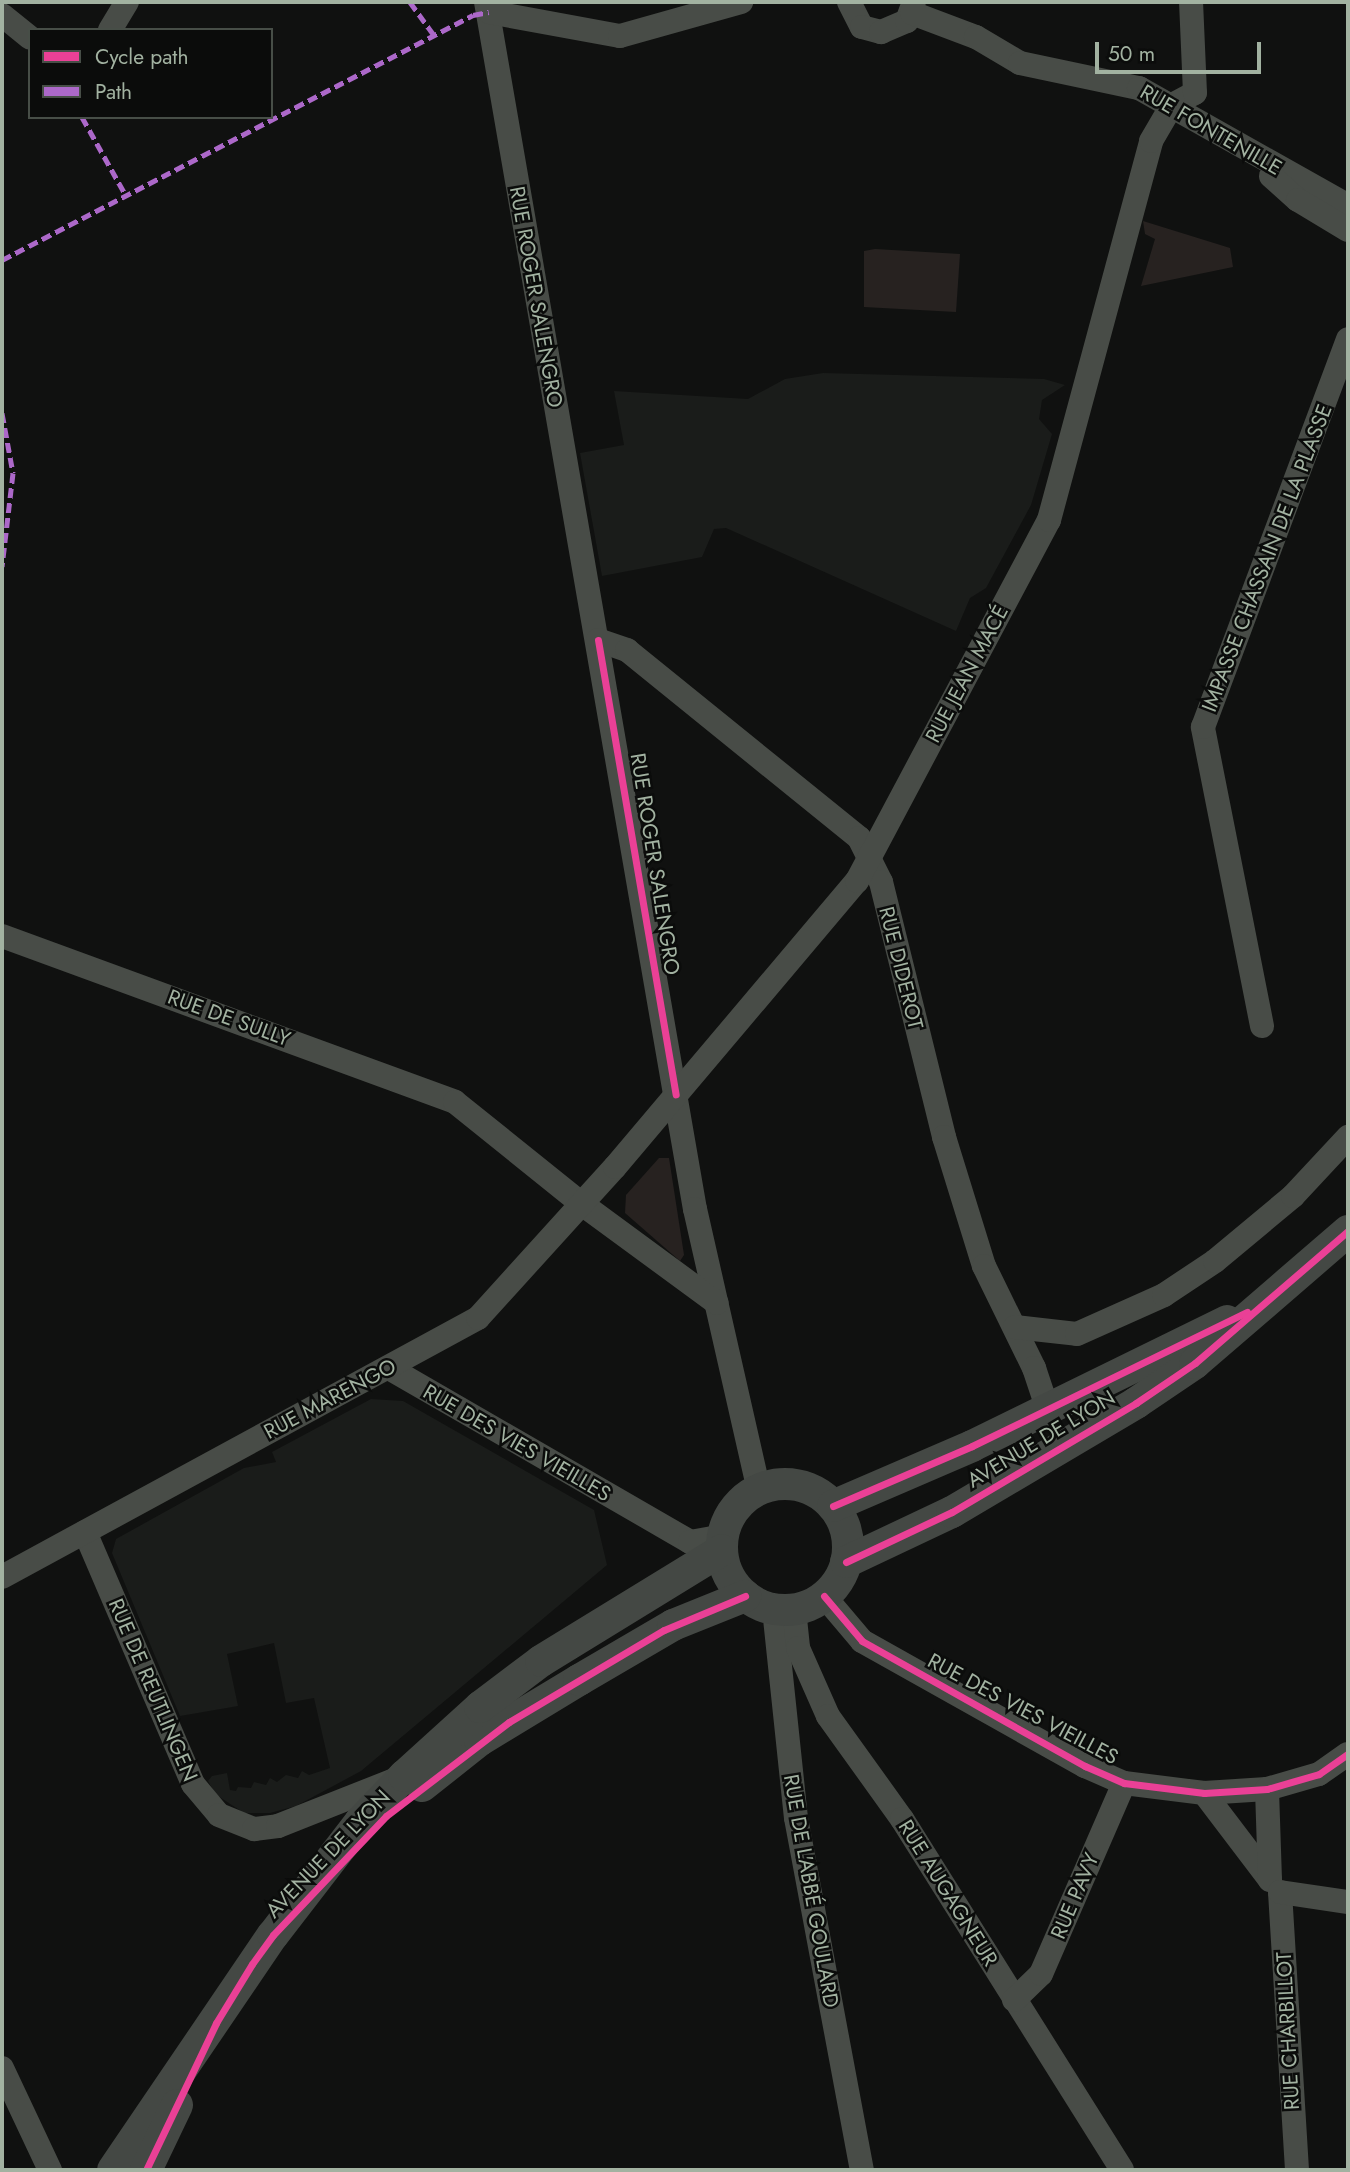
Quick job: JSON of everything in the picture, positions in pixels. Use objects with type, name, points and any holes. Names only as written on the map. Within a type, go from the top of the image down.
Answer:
[{"type":"main road","name":"AVENUE DE LYON","points":[[846,1562],[952,1512],[1136,1403],[1195,1363],[1273,1300],[1348,1231]]},
{"type":"main road","name":"AVENUE DE LYON","points":[[833,1506],[1048,1410],[1273,1300]]},
{"type":"main road","points":[[799,1486],[833,1506],[845,1533],[846,1562],[824,1596],[784,1609],[745,1596],[733,1583],[722,1543],[742,1501],[759,1490],[799,1486]]},
{"type":"main road","name":"AVENUE DE LYON","points":[[113,2170],[216,2023],[273,1935],[360,1822],[404,1776],[480,1707],[541,1661],[722,1543]]},
{"type":"main road","name":"AVENUE DE LYON","points":[[273,1935],[386,1816],[480,1740],[664,1630],[745,1596]]},
{"type":"main road","name":"AVENUE DE LYON","points":[[146,2170],[216,2023]]},
{"type":"street","points":[[111,28],[127,2]]},
{"type":"street","points":[[487,7],[620,36],[741,2]]},
{"type":"street","points":[[849,2],[855,18],[871,31],[900,27],[913,7]]},
{"type":"street","points":[[1172,105],[1195,93],[1191,2]]},
{"type":"street","name":"RUE ROGER SALENGRO","points":[[487,7],[676,1094],[717,1303],[759,1490]]},
{"type":"street","name":"RUE FONTENILLE","points":[[913,7],[976,37],[1020,62],[1128,85],[1172,105],[1246,151],[1348,206]]},
{"type":"street","points":[[2,15],[28,36]]},
{"type":"street","name":"RUE JEAN MACÉ","points":[[615,1167],[857,881],[1049,520],[1151,141],[1172,105]]},
{"type":"street","points":[[1246,151],[1298,200],[1348,230]]},
{"type":"street","name":"IMPASSE CHASSAIN DE LA PLASSE","points":[[1262,1026],[1203,727],[1348,339]]},
{"type":"street","name":"RUE DIDEROT","points":[[598,640],[627,650],[823,806],[859,838],[881,882],[952,1167],[961,1183],[984,1266],[1015,1327],[1048,1410]]},
{"type":"street","name":"RUE DE SULLY","points":[[2,936],[456,1102],[582,1204],[717,1303]]},
{"type":"street","points":[[1015,1327],[1077,1334],[1164,1294],[1215,1261],[1293,1196],[1348,1137]]},
{"type":"street","name":"RUE MARENGO","points":[[2,1577],[478,1318],[615,1167]]},
{"type":"street","name":"RUE DES VIES VIEILLES","points":[[389,1368],[690,1542],[722,1543]]},
{"type":"street","name":"RUE DE REUTLINGEN","points":[[85,1532],[193,1784],[219,1815],[254,1829],[278,1826],[404,1776]]},
{"type":"street","name":"RUE DES VIES VIEILLES","points":[[824,1596],[862,1641],[1085,1766],[1124,1783],[1205,1793],[1267,1789],[1319,1774],[1348,1754]]},
{"type":"street","name":"RUE AUGAGNEUR","points":[[784,1609],[828,1716],[902,1819],[1122,2170]]},
{"type":"street","name":"RUE DE L'ABBÉ GOULARD","points":[[784,1609],[796,1818],[862,2170]]},
{"type":"street","name":"RUE PAVY","points":[[1014,2000],[1041,1974],[1124,1783]]},
{"type":"street","name":"RUE CHARBILLOT","points":[[1267,1789],[1297,2170]]},
{"type":"street","points":[[1205,1793],[1275,1886],[1348,1902]]},
{"type":"street","points":[[2,2068],[44,2168]]},
{"type":"shaded area","points":[[1143,221],[1230,248],[1233,267],[1141,286],[1155,239],[1145,234]]},
{"type":"shaded area","points":[[875,249],[960,254],[956,312],[864,307],[864,251]]},
{"type":"shaded area","points":[[823,373],[1044,379],[1065,385],[1042,400],[1039,419],[1052,434],[1031,505],[986,588],[970,598],[956,631],[726,528],[714,529],[702,557],[602,576],[580,453],[624,445],[614,391],[748,399],[785,379]]},
{"type":"shaded area","points":[[659,1158],[669,1158],[684,1255],[680,1261],[625,1213],[626,1195]]},
{"type":"shaded area","points":[[371,1399],[403,1401],[594,1510],[607,1565],[361,1771],[296,1806],[270,1813],[244,1813],[215,1794],[208,1781],[212,1776],[227,1773],[230,1790],[236,1791],[238,1787],[251,1788],[254,1782],[266,1785],[270,1778],[277,1782],[286,1775],[298,1778],[302,1771],[309,1775],[330,1768],[314,1698],[286,1703],[274,1643],[227,1654],[238,1706],[180,1716],[112,1553],[116,1539],[244,1468],[276,1462],[272,1452]]},
{"type":"marked path","points":[[410,2],[434,35]]},
{"type":"marked path","points":[[2,260],[473,15],[489,12]]},
{"type":"marked path","points":[[83,119],[124,192]]},
{"type":"marked path","points":[[2,413],[13,473],[2,566]]},
{"type":"cycle path","points":[[598,640],[676,1094]]},
{"type":"cycle path","points":[[846,1562],[952,1512],[1136,1403],[1195,1363],[1348,1231]]},
{"type":"cycle path","points":[[833,1506],[972,1446],[1247,1312]]},
{"type":"cycle path","points":[[146,2170],[216,2023],[252,1964],[273,1935],[386,1816],[509,1722],[664,1630],[745,1596]]},
{"type":"cycle path","points":[[824,1596],[862,1641],[1085,1766],[1124,1783],[1204,1793],[1267,1789],[1319,1774],[1348,1754]]}]
